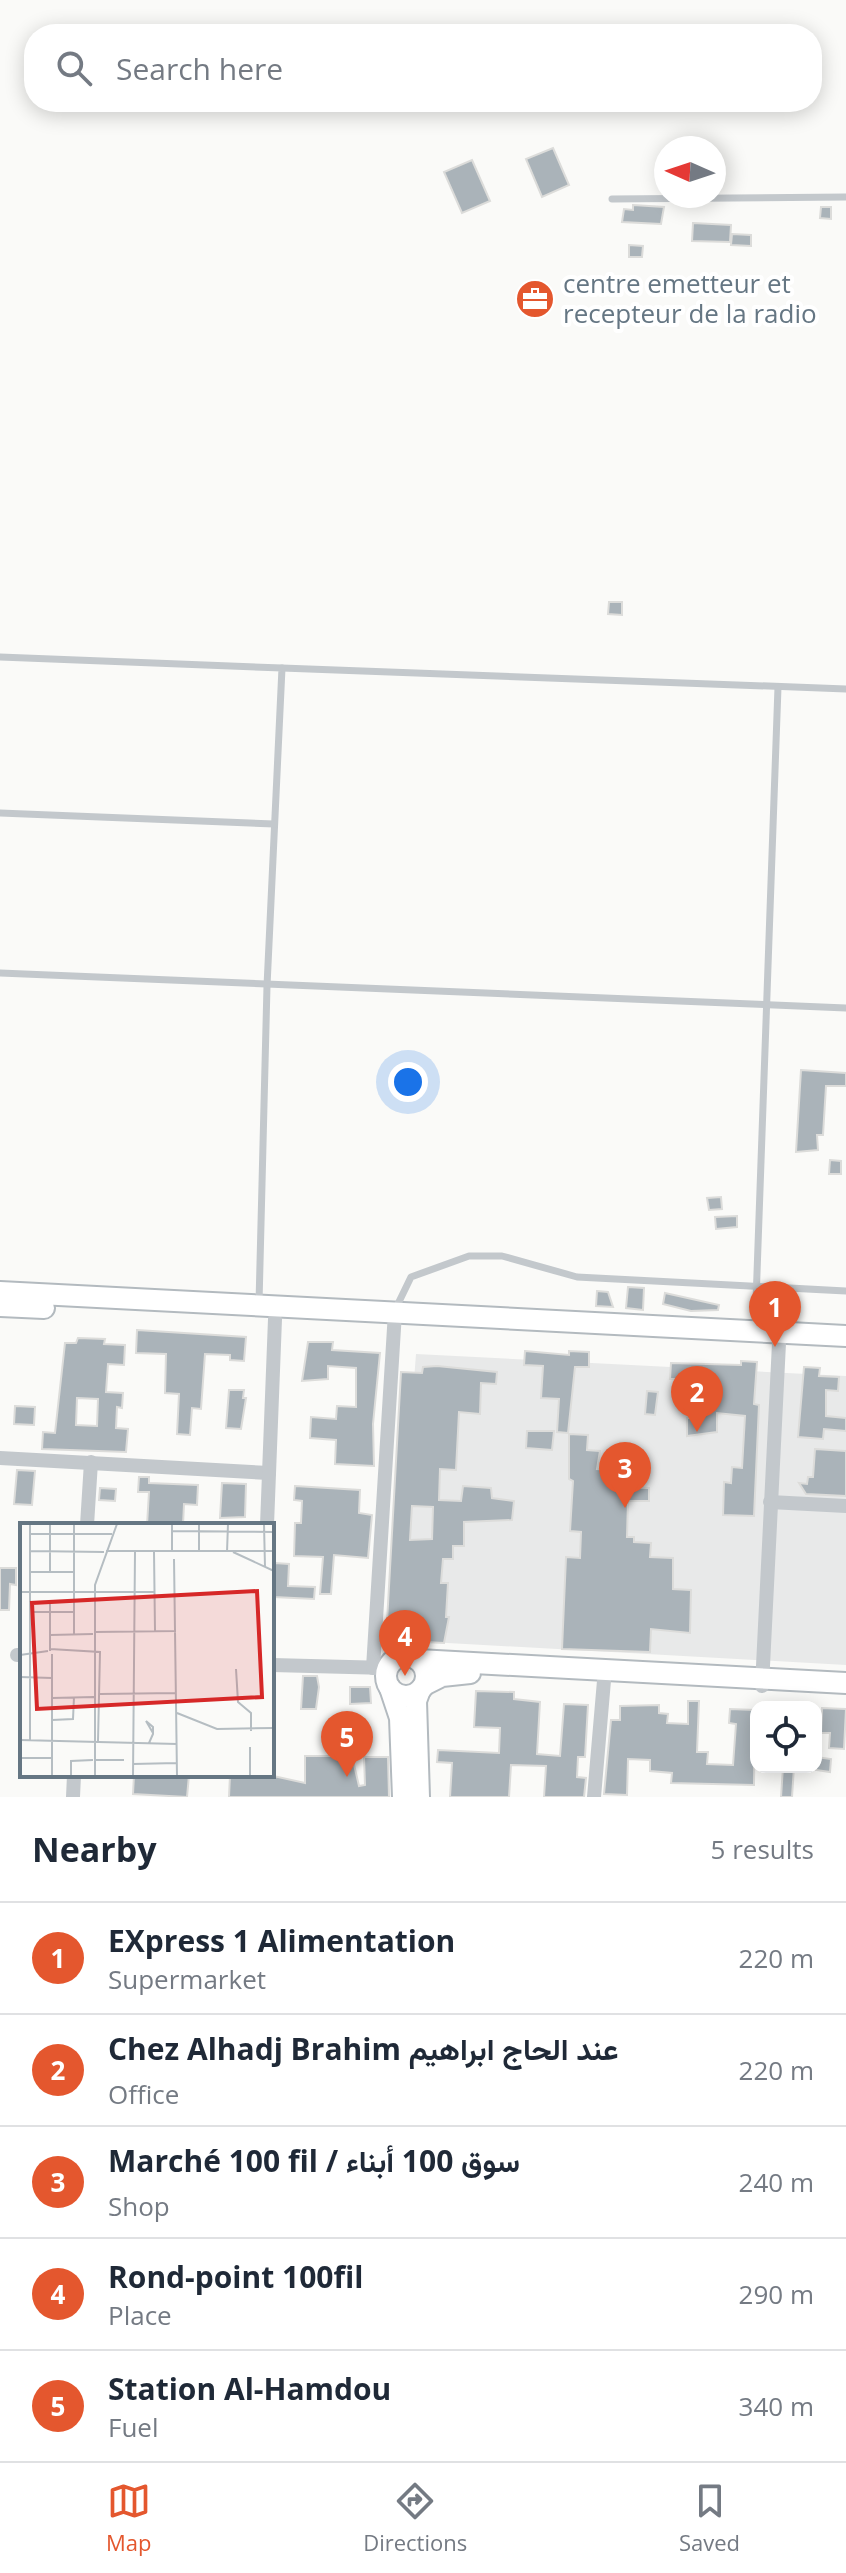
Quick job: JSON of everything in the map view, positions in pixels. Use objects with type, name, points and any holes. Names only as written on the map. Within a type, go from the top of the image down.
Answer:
[{"type":"street","points":[[0,1292],[259,1305],[394,1318],[846,1346]]},
{"type":"street","points":[[0,1306],[275,1319],[394,1318],[846,1336]]},
{"type":"street","points":[[394,1318],[384,1675],[400,1718],[403,1797]]},
{"type":"street","points":[[267,1523],[275,1319]]},
{"type":"street","points":[[762,1682],[779,1343]]},
{"type":"street","points":[[0,1458],[269,1473]]},
{"type":"street","points":[[87,1523],[91,1462]]},
{"type":"street","points":[[770,1502],[846,1506]]},
{"type":"street","points":[[384,1675],[401,1657],[604,1673],[762,1682],[846,1683]]},
{"type":"street","points":[[418,1660],[426,1671],[416,1701],[419,1797]]},
{"type":"street","points":[[274,1665],[384,1675],[399,1695],[410,1696],[442,1676],[474,1673],[604,1673]]},
{"type":"street","points":[[594,1797],[604,1673]]},
{"type":"street","points":[[762,1682],[846,1692]]},
{"type":"street","points":[[73,1797],[74,1777]]},
{"type":"lane","points":[[612,199],[846,197]]},
{"type":"lane","points":[[0,657],[846,689]]},
{"type":"lane","points":[[259,1305],[267,986],[282,668]]},
{"type":"lane","points":[[755,1332],[778,687]]},
{"type":"lane","points":[[0,813],[274,824]]},
{"type":"lane","points":[[0,973],[846,1008]]},
{"type":"lane","points":[[394,1318],[411,1277],[469,1256],[520,1259],[577,1277],[846,1291]]},
{"type":"shaded area","points":[[416,1354],[846,1376],[846,1665],[394,1640]]},
{"type":"building","points":[[553,148],[569,185],[542,197],[526,159]]},
{"type":"building","points":[[472,160],[490,201],[462,213],[444,172]]},
{"type":"building","points":[[633,205],[664,208],[661,224],[622,222],[624,209],[633,210]]},
{"type":"building","points":[[821,207],[831,207],[831,219],[820,218]]},
{"type":"building","points":[[693,223],[731,225],[730,242],[692,241]]},
{"type":"building","points":[[732,234],[751,235],[751,246],[731,245]]},
{"type":"building","points":[[629,245],[643,246],[642,257],[629,257]]},
{"type":"building","points":[[609,602],[622,602],[622,615],[608,614]]},
{"type":"building","points":[[801,1070],[846,1073],[846,1086],[826,1086],[823,1135],[817,1135],[818,1150],[796,1152]]},
{"type":"building","points":[[830,1160],[841,1161],[841,1174],[829,1174]]},
{"type":"building","points":[[721,1197],[722,1209],[709,1210],[707,1198]]},
{"type":"building","points":[[737,1216],[737,1227],[716,1229],[715,1217]]},
{"type":"building","points":[[628,1287],[644,1288],[643,1310],[626,1308]]},
{"type":"building","points":[[597,1291],[608,1292],[613,1307],[596,1306]]},
{"type":"building","points":[[665,1293],[719,1305],[718,1310],[691,1311],[663,1304]]},
{"type":"building","points":[[137,1330],[246,1337],[244,1361],[230,1360],[230,1355],[205,1354],[201,1409],[192,1408],[190,1435],[177,1434],[179,1394],[165,1393],[166,1354],[136,1353]]},
{"type":"building","points":[[78,1338],[105,1339],[104,1344],[125,1345],[124,1365],[108,1364],[106,1392],[123,1393],[122,1408],[117,1407],[116,1428],[128,1429],[126,1452],[42,1449],[43,1432],[55,1433],[65,1343],[76,1343]],"holes":[[[77,1398],[98,1399],[97,1426],[76,1425]]]},
{"type":"building","points":[[308,1342],[333,1342],[332,1350],[380,1353],[373,1424],[374,1466],[335,1464],[336,1440],[310,1438],[311,1417],[336,1419],[337,1406],[356,1407],[356,1368],[328,1366],[328,1379],[302,1381]]},
{"type":"building","points":[[525,1351],[569,1355],[569,1351],[589,1352],[589,1367],[575,1367],[568,1433],[557,1432],[559,1399],[541,1398],[543,1366],[524,1365]]},
{"type":"building","points":[[741,1361],[757,1362],[754,1404],[759,1405],[754,1516],[723,1515],[724,1482],[731,1483],[732,1467],[742,1468],[745,1416],[717,1413],[717,1432],[687,1436],[687,1418],[695,1418],[696,1395],[684,1395],[685,1379],[670,1379],[671,1363],[741,1365]]},
{"type":"building","points":[[423,1367],[497,1372],[496,1384],[481,1383],[480,1414],[459,1412],[456,1470],[440,1469],[439,1500],[461,1501],[463,1486],[491,1488],[492,1498],[514,1501],[512,1520],[464,1522],[464,1546],[453,1546],[453,1559],[443,1559],[441,1583],[448,1583],[446,1617],[449,1617],[444,1643],[386,1640],[401,1372],[422,1373]],"holes":[[[412,1506],[433,1507],[432,1539],[410,1540]]]},
{"type":"building","points":[[804,1367],[820,1368],[819,1376],[839,1377],[838,1391],[826,1390],[826,1416],[846,1418],[846,1431],[824,1429],[823,1439],[798,1437]]},
{"type":"building","points":[[229,1390],[244,1390],[243,1398],[246,1398],[241,1429],[226,1428]]},
{"type":"building","points":[[647,1391],[658,1392],[655,1415],[645,1414]]},
{"type":"building","points":[[15,1406],[35,1407],[34,1425],[14,1424]]},
{"type":"building","points":[[527,1431],[554,1431],[552,1450],[526,1448]]},
{"type":"building","points":[[569,1434],[588,1435],[587,1450],[600,1451],[597,1469],[613,1470],[613,1478],[619,1478],[619,1487],[649,1488],[649,1501],[628,1501],[627,1537],[634,1537],[634,1542],[651,1543],[650,1557],[673,1558],[673,1589],[691,1590],[690,1633],[651,1629],[650,1652],[562,1649],[566,1557],[580,1558],[581,1532],[570,1531],[573,1481],[569,1479]]},
{"type":"building","points":[[815,1449],[846,1451],[846,1496],[806,1494],[799,1483],[807,1484],[808,1477],[813,1477]]},
{"type":"building","points":[[17,1470],[35,1471],[32,1505],[14,1504]]},
{"type":"building","points":[[139,1477],[149,1477],[149,1483],[198,1485],[197,1505],[184,1504],[183,1523],[147,1523],[149,1492],[138,1492]]},
{"type":"building","points":[[222,1483],[246,1484],[245,1517],[220,1518]]},
{"type":"building","points":[[295,1486],[360,1490],[359,1513],[372,1515],[368,1558],[334,1555],[331,1594],[320,1594],[323,1557],[294,1556],[295,1523],[301,1523],[302,1501],[294,1500]]},
{"type":"building","points":[[100,1488],[116,1489],[115,1501],[99,1500]]},
{"type":"building","points":[[275,1563],[289,1564],[288,1586],[315,1587],[314,1599],[274,1597]]},
{"type":"building","points":[[0,1568],[16,1568],[16,1585],[10,1584],[9,1610],[0,1610]]},
{"type":"building","points":[[303,1676],[317,1676],[316,1709],[301,1709]]},
{"type":"building","points":[[350,1687],[370,1687],[371,1703],[350,1704]]},
{"type":"building","points":[[476,1691],[514,1692],[514,1699],[540,1702],[537,1754],[560,1756],[564,1704],[588,1705],[585,1757],[578,1757],[577,1777],[586,1778],[584,1797],[544,1797],[546,1766],[511,1765],[509,1797],[450,1797],[452,1763],[437,1762],[438,1750],[499,1753],[500,1728],[474,1727]]},
{"type":"building","points":[[688,1701],[699,1701],[697,1752],[708,1752],[707,1764],[733,1765],[736,1724],[729,1723],[730,1709],[750,1710],[750,1773],[754,1773],[754,1785],[671,1783],[672,1773],[650,1771],[650,1760],[628,1759],[627,1795],[604,1794],[611,1720],[620,1720],[620,1706],[659,1705],[659,1713],[668,1714],[667,1723],[688,1724]]},
{"type":"building","points":[[822,1708],[846,1709],[844,1749],[829,1748],[830,1733],[822,1733]]},
{"type":"building","points":[[305,1756],[352,1756],[359,1786],[365,1785],[364,1757],[388,1757],[389,1797],[229,1797],[230,1777],[274,1776],[305,1783]]},
{"type":"building","points":[[822,1758],[831,1759],[830,1772],[822,1771]]},
{"type":"building","points":[[783,1773],[794,1773],[792,1797],[781,1797]]},
{"type":"building","points":[[134,1777],[189,1777],[187,1797],[133,1794]]},
{"type":"place","name":"centre emetteur et recepteur de la radio","points":[[535,299]]},
{"type":"place","name":"EXpress 1 Alimentation","points":[[775,1347]]},
{"type":"place","name":"Chez Alhadj Brahim عند الحاج ابراهيم","points":[[697,1432]]},
{"type":"place","name":"Marché 100 fil / سوق 100 أبناء","points":[[625,1508]]},
{"type":"place","name":"Rond-point 100fil","points":[[405,1676]]},
{"type":"place","name":"Station Al-Hamdou","points":[[347,1777]]}]
